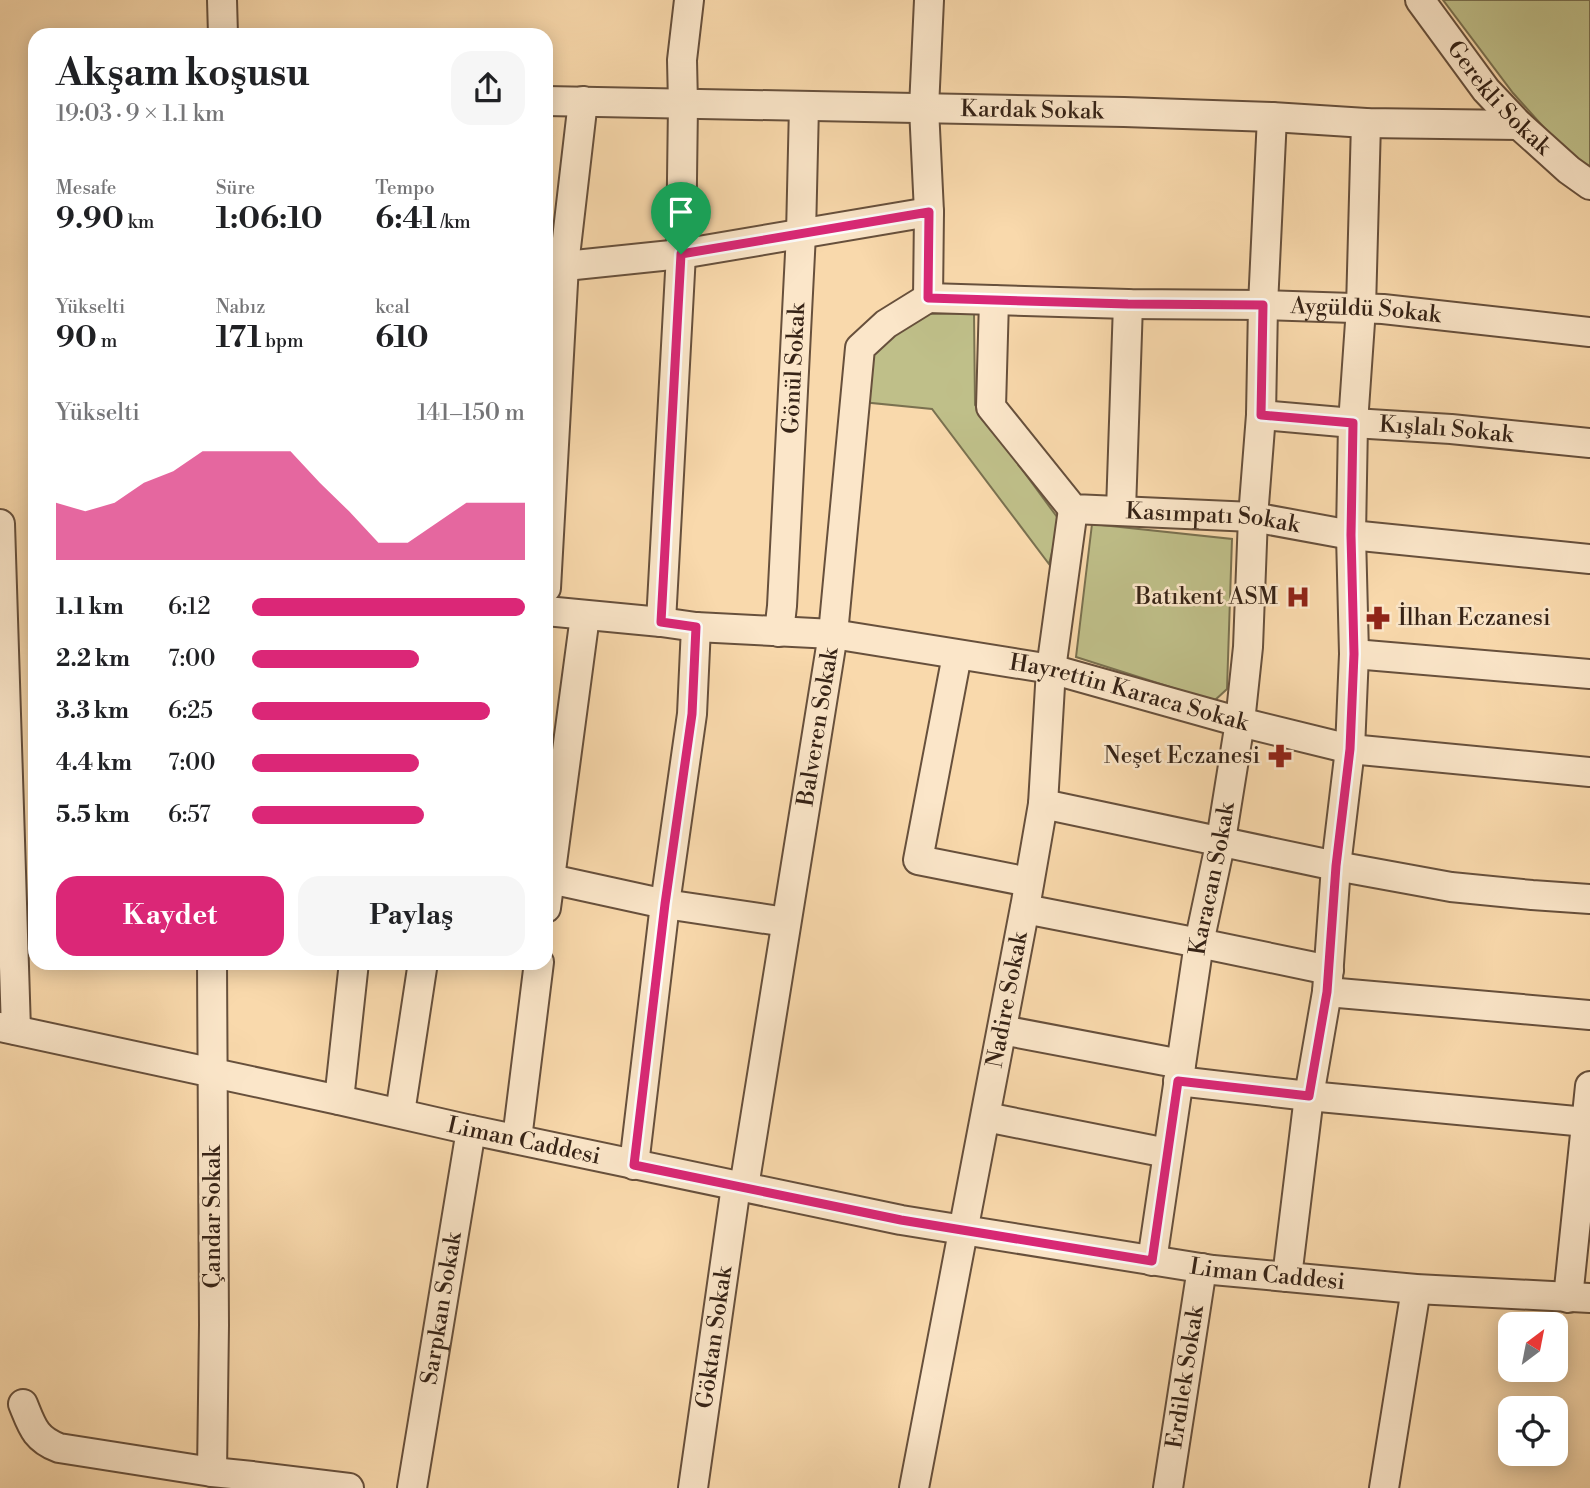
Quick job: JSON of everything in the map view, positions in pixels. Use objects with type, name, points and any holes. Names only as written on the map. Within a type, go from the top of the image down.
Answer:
[{"type":"street","points":[[222,0],[223,28]]},
{"type":"street","points":[[661,622],[681,254],[682,60],[689,0]]},
{"type":"street","points":[[928,298],[929,212],[924,108],[929,0]]},
{"type":"street","name":"Gerekli Sokak","points":[[1420,0],[1486,90],[1519,125],[1590,185]]},
{"type":"street","name":"Kardak Sokak","points":[[553,101],[924,108],[1272,117],[1366,123],[1519,125]]},
{"type":"street","points":[[553,339],[555,267],[583,101]]},
{"type":"street","name":"Gönül Sokak","points":[[779,632],[801,234],[804,106]]},
{"type":"street","name":"Karacan Sokak","points":[[1152,1261],[1199,943],[1221,840],[1240,722],[1248,647],[1253,517],[1261,415],[1272,117]]},
{"type":"street","points":[[1287,1277],[1309,1096],[1328,981],[1336,866],[1350,749],[1354,654],[1351,535],[1353,423],[1361,308],[1366,123]]},
{"type":"street","points":[[555,267],[681,254],[929,212]]},
{"type":"street","name":"Aygüldü Sokak","points":[[928,298],[1384,309],[1590,332]]},
{"type":"street","name":"Balveren Sokak","points":[[740,1186],[833,634],[860,348],[886,324],[928,298]]},
{"type":"street","points":[[994,300],[991,407],[1073,509]]},
{"type":"street","points":[[1121,510],[1128,304]]},
{"type":"street","name":"Kışlalı Sokak","points":[[1261,415],[1451,429],[1590,443]]},
{"type":"street","name":"Kasımpatı Sokak","points":[[1073,509],[1253,517],[1351,535],[1590,559]]},
{"type":"street","name":"Nadire Sokak","points":[[914,1488],[1043,804],[1051,669],[1073,509]]},
{"type":"street","points":[[0,524],[8,1028]]},
{"type":"street","points":[[553,612],[696,627],[692,714],[665,904],[634,1165]]},
{"type":"street","points":[[553,843],[585,616]]},
{"type":"street","name":"Hayrettin Karaca Sokak","points":[[696,627],[833,634],[1051,669],[1240,722],[1350,749],[1590,772]]},
{"type":"street","points":[[957,654],[918,860],[1027,896],[1328,981],[1590,1015]]},
{"type":"street","points":[[1354,654],[1590,674]]},
{"type":"street","points":[[1043,804],[1336,866],[1451,887],[1590,899]]},
{"type":"street","points":[[553,879],[665,904],[786,922]]},
{"type":"street","name":"Çandar Sokak","points":[[212,970],[212,1472]]},
{"type":"street","points":[[339,1100],[353,970]]},
{"type":"street","points":[[400,1113],[422,970]]},
{"type":"street","points":[[517,1139],[538,970]]},
{"type":"street","name":"Liman Caddesi","points":[[8,1028],[471,1130],[901,1220],[1202,1268],[1416,1289],[1579,1298]]},
{"type":"street","points":[[1002,1030],[1180,1073],[1309,1096],[1586,1122]]},
{"type":"street","points":[[1579,1298],[1586,1122],[1590,1086]]},
{"type":"street","points":[[986,1117],[1167,1153]]},
{"type":"street","name":"Sarpkan Sokak","points":[[412,1488],[471,1130]]},
{"type":"street","name":"Göktan Sokak","points":[[693,1488],[740,1186]]},
{"type":"street","name":"Erdilek Sokak","points":[[1168,1488],[1202,1268]]},
{"type":"street","points":[[1384,1488],[1416,1289]]},
{"type":"street","points":[[23,1404],[34,1431],[52,1445],[67,1449],[212,1472],[349,1488]]},
{"type":"green space","points":[[1443,0],[1590,0],[1590,167],[1564,150],[1513,93]]},
{"type":"green space","points":[[974,313],[975,405],[1060,521],[1049,564],[932,409],[862,402],[868,350],[926,314]]},
{"type":"green space","points":[[1092,524],[1232,539],[1227,689],[1214,701],[1076,657]]},
{"type":"place","name":"Batıkent ASM","points":[[1298,597]]},
{"type":"place","name":"İlhan Eczanesi","points":[[1378,618]]},
{"type":"place","name":"Neşet Eczanesi","points":[[1280,756]]},
{"type":"route","points":[[929,212],[928,298],[1263,305],[1261,415],[1353,423],[1351,535],[1354,654],[1350,749],[1336,866],[1327,992],[1309,1096],[1178,1081],[1152,1261],[901,1220],[634,1165],[665,904],[692,714],[696,627],[661,622],[681,254],[929,212]]}]
